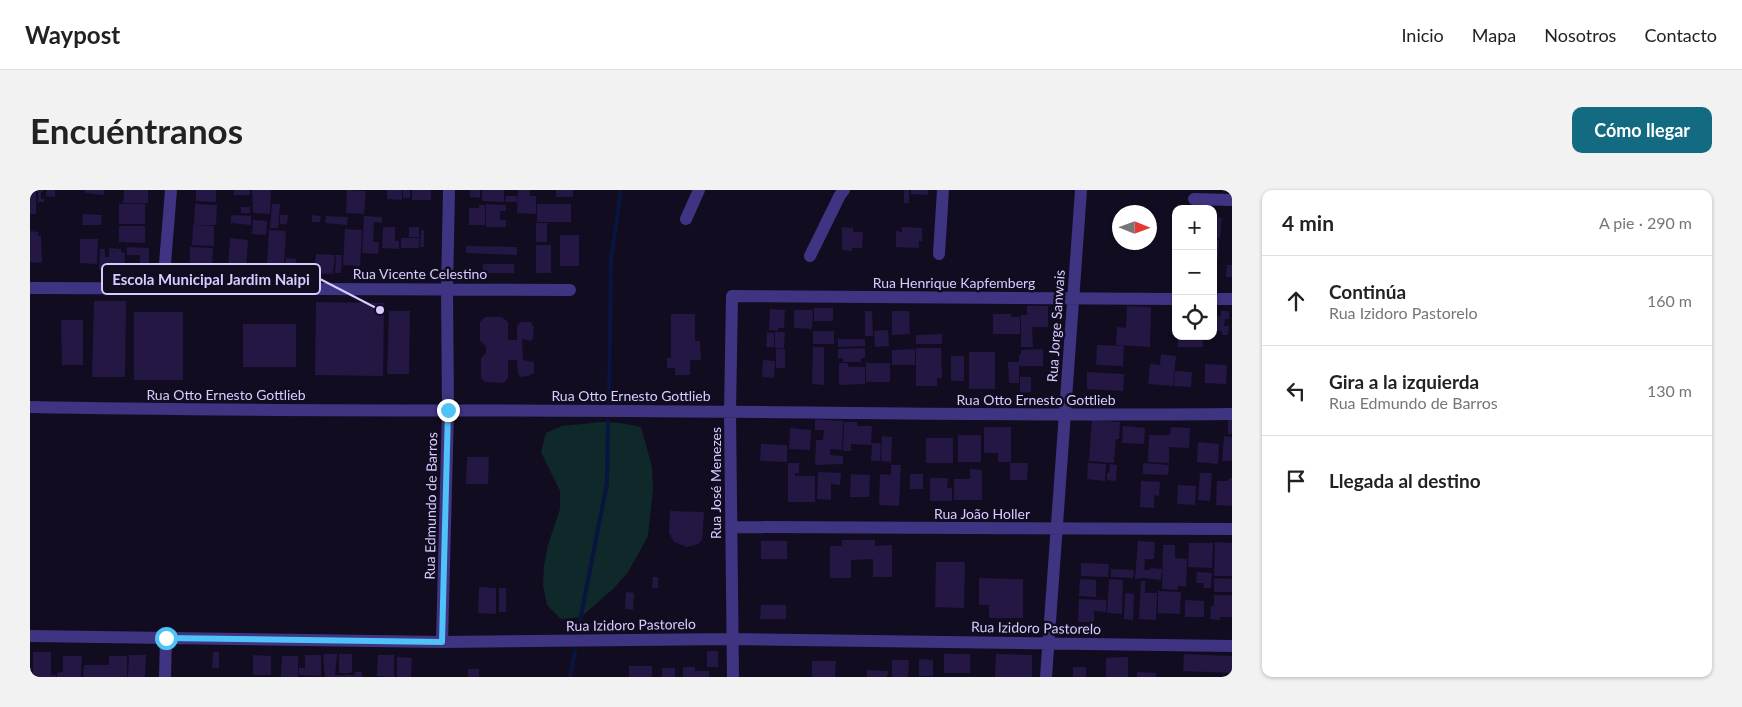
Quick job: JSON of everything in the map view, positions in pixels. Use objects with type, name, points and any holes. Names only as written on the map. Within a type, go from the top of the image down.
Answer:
[{"type":"street","points":[[163,288],[171,190]]},
{"type":"street","name":"Rua Edmundo de Barros","points":[[442,642],[448,410],[447,289],[449,190]]},
{"type":"street","points":[[686,220],[699,190]]},
{"type":"street","points":[[810,256],[844,190]]},
{"type":"street","points":[[939,254],[943,190]]},
{"type":"street","name":"Rua Jorge Sanwais","points":[[1046,677],[1081,190]]},
{"type":"street","points":[[1194,199],[1232,200]]},
{"type":"street","name":"Rua Vicente Celestino","points":[[30,288],[570,290]]},
{"type":"street","name":"Rua Henrique Kapfemberg","points":[[732,296],[1172,299]]},
{"type":"street","name":"Rua José Menezes","points":[[732,296],[730,412],[731,639],[733,677]]},
{"type":"street","points":[[1217,299],[1232,299]]},
{"type":"street","name":"Rua Otto Ernesto Gottlieb","points":[[30,407],[1065,416],[1232,414]]},
{"type":"street","name":"Rua João Holler","points":[[731,527],[1056,530],[1232,529]]},
{"type":"street","name":"Rua Izidoro Pastorelo","points":[[30,636],[442,642],[731,639],[1232,646]]},
{"type":"street","points":[[165,677],[166,638]]},
{"type":"green space","points":[[602,422],[641,427],[652,467],[653,489],[648,536],[628,572],[614,588],[581,617],[561,619],[547,605],[543,585],[548,545],[560,509],[560,491],[541,452],[546,433],[562,426]]},
{"type":"building","points":[[30,190],[36,190],[36,214],[30,214]]},
{"type":"building","points":[[38,190],[43,190],[41,192],[41,199],[44,199],[44,202],[38,202]]},
{"type":"building","points":[[47,190],[55,190],[55,197],[46,196]]},
{"type":"building","points":[[85,190],[104,190],[104,195],[85,193]]},
{"type":"building","points":[[124,190],[148,190],[148,203],[123,203]]},
{"type":"building","points":[[196,190],[216,190],[216,202],[196,201]]},
{"type":"building","points":[[234,190],[250,190],[250,195],[234,195]]},
{"type":"building","points":[[252,190],[271,190],[270,214],[253,213]]},
{"type":"building","points":[[347,190],[366,191],[364,214],[346,213]]},
{"type":"building","points":[[387,190],[402,190],[402,200],[387,199]]},
{"type":"building","points":[[403,190],[410,190],[410,198],[403,198]]},
{"type":"building","points":[[412,190],[431,190],[431,200],[412,200]]},
{"type":"building","points":[[470,190],[480,190],[480,198],[470,197]]},
{"type":"building","points":[[482,190],[504,190],[504,202],[482,201]]},
{"type":"building","points":[[518,190],[530,190],[530,196],[536,196],[536,214],[517,213]]},
{"type":"building","points":[[556,190],[573,190],[573,197],[556,197]]},
{"type":"building","points":[[904,190],[909,190],[909,203],[904,203]]},
{"type":"building","points":[[911,190],[928,190],[928,195],[911,194]]},
{"type":"building","points":[[506,196],[517,196],[517,202],[505,202]]},
{"type":"building","points":[[119,204],[145,204],[145,224],[119,224]]},
{"type":"building","points":[[195,204],[217,205],[216,225],[194,225]]},
{"type":"building","points":[[272,204],[280,204],[278,228],[270,228]]},
{"type":"building","points":[[486,204],[506,205],[506,211],[500,211],[500,220],[506,220],[506,227],[486,227]]},
{"type":"building","points":[[537,204],[571,204],[571,222],[537,222]]},
{"type":"building","points":[[479,205],[485,205],[485,225],[469,225],[469,208],[479,208]]},
{"type":"building","points":[[241,207],[250,207],[250,213],[241,213]]},
{"type":"building","points":[[83,214],[102,215],[101,225],[82,225]]},
{"type":"building","points":[[231,215],[251,216],[251,225],[231,223]]},
{"type":"building","points":[[280,215],[288,215],[287,224],[280,224]]},
{"type":"building","points":[[312,215],[321,216],[320,222],[312,222]]},
{"type":"building","points":[[326,216],[348,217],[347,225],[325,223]]},
{"type":"building","points":[[364,216],[382,217],[382,223],[374,222],[373,242],[379,242],[378,254],[362,253]]},
{"type":"building","points":[[1217,217],[1222,218],[1220,238],[1217,238]]},
{"type":"building","points":[[253,220],[267,221],[266,235],[252,234]]},
{"type":"building","points":[[536,223],[547,223],[547,242],[536,242]]},
{"type":"building","points":[[193,225],[214,226],[214,246],[192,245]]},
{"type":"building","points":[[119,226],[145,226],[145,243],[119,242]]},
{"type":"building","points":[[383,227],[395,227],[395,241],[399,241],[399,249],[382,248]]},
{"type":"building","points":[[409,227],[419,227],[419,237],[409,237]]},
{"type":"building","points":[[842,227],[853,228],[853,232],[863,232],[862,248],[852,248],[852,251],[842,250]]},
{"type":"building","points":[[902,227],[922,228],[922,241],[919,241],[919,248],[896,247],[896,231],[902,232]]},
{"type":"building","points":[[345,229],[362,230],[360,266],[343,265]]},
{"type":"building","points":[[269,230],[286,231],[284,264],[267,263]]},
{"type":"building","points":[[421,230],[424,230],[424,247],[420,247]]},
{"type":"building","points":[[30,231],[38,232],[38,236],[41,236],[42,263],[30,262]]},
{"type":"building","points":[[560,235],[579,235],[579,266],[560,266]]},
{"type":"building","points":[[230,238],[248,240],[246,269],[228,268]]},
{"type":"building","points":[[401,238],[419,238],[419,248],[401,248]]},
{"type":"building","points":[[80,239],[98,239],[97,264],[80,263]]},
{"type":"building","points":[[1217,240],[1219,240],[1218,258]]},
{"type":"building","points":[[536,245],[551,245],[551,273],[536,273]]},
{"type":"building","points":[[466,246],[517,247],[517,255],[466,253]]},
{"type":"building","points":[[127,247],[149,248],[149,263],[140,263],[140,255],[127,255]]},
{"type":"building","points":[[190,247],[213,248],[212,269],[190,269]]},
{"type":"building","points":[[109,248],[121,249],[121,252],[125,253],[124,272],[99,270],[100,249],[105,249],[105,257],[109,257]]},
{"type":"building","points":[[316,254],[335,255],[333,274],[314,273]]},
{"type":"building","points":[[336,255],[342,255],[341,273],[335,273]]},
{"type":"building","points":[[286,258],[296,259],[295,273],[285,273]]},
{"type":"building","points":[[483,264],[514,264],[514,273],[483,273]]},
{"type":"building","points":[[1227,265],[1232,265],[1232,277],[1226,277]]},
{"type":"building","points":[[94,301],[126,301],[125,377],[92,377]]},
{"type":"building","points":[[316,302],[384,303],[383,376],[315,375]]},
{"type":"building","points":[[1027,306],[1048,306],[1048,327],[1032,327],[1033,347],[1021,347],[1021,315],[1027,315]]},
{"type":"building","points":[[1127,306],[1151,307],[1150,347],[1116,345],[1117,327],[1126,328]]},
{"type":"building","points":[[814,308],[833,308],[833,321],[814,321]]},
{"type":"building","points":[[770,309],[785,310],[784,328],[778,328],[778,331],[769,330]]},
{"type":"building","points":[[794,310],[813,310],[812,329],[794,328]]},
{"type":"building","points":[[389,311],[410,311],[409,374],[387,374]]},
{"type":"building","points":[[865,311],[872,311],[873,336],[865,336]]},
{"type":"building","points":[[892,311],[909,311],[910,334],[892,335]]},
{"type":"building","points":[[1221,311],[1229,311],[1229,319],[1225,319],[1224,326],[1229,326],[1228,335],[1222,335],[1222,331],[1217,330],[1217,316],[1221,316]]},
{"type":"building","points":[[134,312],[183,312],[183,380],[134,380]]},
{"type":"building","points":[[671,314],[695,314],[695,341],[700,341],[701,360],[690,360],[690,375],[675,375],[675,368],[667,368],[667,358],[671,358]]},
{"type":"building","points":[[993,314],[1011,314],[1011,317],[1020,317],[1020,334],[993,334]]},
{"type":"building","points":[[485,317],[502,317],[508,322],[508,340],[517,340],[517,326],[521,322],[531,322],[534,327],[533,339],[530,341],[522,339],[523,360],[534,362],[534,373],[521,377],[518,374],[517,360],[508,360],[508,378],[503,383],[485,382],[481,378],[481,358],[486,353],[486,346],[480,341],[480,322]]},
{"type":"building","points":[[61,320],[83,320],[83,365],[62,365]]},
{"type":"building","points":[[243,324],[296,324],[296,367],[243,367]]},
{"type":"building","points":[[888,330],[889,346],[875,347],[874,331]]},
{"type":"building","points":[[813,331],[834,331],[834,344],[813,344]]},
{"type":"building","points":[[767,332],[774,333],[774,347],[766,347]]},
{"type":"building","points":[[775,332],[785,332],[784,348],[775,348]]},
{"type":"building","points":[[942,334],[942,344],[916,344],[916,335]]},
{"type":"building","points":[[838,339],[865,339],[865,346],[838,347]]},
{"type":"building","points":[[1178,340],[1203,340],[1203,347],[1178,347]]},
{"type":"building","points":[[1097,345],[1124,346],[1123,366],[1096,365]]},
{"type":"building","points":[[813,347],[824,347],[824,385],[812,384]]},
{"type":"building","points":[[865,348],[865,358],[861,358],[861,362],[843,362],[843,358],[838,359],[838,349]]},
{"type":"building","points":[[916,348],[941,348],[942,378],[937,378],[937,386],[916,386]]},
{"type":"building","points":[[776,349],[785,349],[785,368],[776,368]]},
{"type":"building","points":[[915,349],[915,365],[892,365],[892,350]]},
{"type":"building","points":[[1043,349],[1043,366],[1019,366],[1019,383],[1009,383],[1008,362],[1019,362],[1021,350]]},
{"type":"building","points":[[969,352],[995,352],[995,389],[969,389]]},
{"type":"building","points":[[1161,354],[1176,356],[1173,386],[1148,384],[1150,364],[1160,365]]},
{"type":"building","points":[[951,356],[964,356],[964,381],[951,381]]},
{"type":"building","points":[[763,360],[775,361],[774,378],[762,377]]},
{"type":"building","points":[[839,363],[848,363],[848,367],[865,367],[865,384],[839,385]]},
{"type":"building","points":[[866,363],[890,363],[890,382],[866,382]]},
{"type":"building","points":[[1205,364],[1227,365],[1226,384],[1205,383]]},
{"type":"building","points":[[1175,371],[1192,372],[1191,387],[1174,386]]},
{"type":"building","points":[[1087,372],[1124,374],[1123,391],[1087,389]]},
{"type":"building","points":[[1020,377],[1031,377],[1031,392],[1020,393]]},
{"type":"building","points":[[1228,418],[1232,418],[1232,434],[1228,434]]},
{"type":"building","points":[[815,419],[843,421],[842,450],[830,449],[830,455],[843,456],[843,464],[815,465],[816,440],[823,440],[824,430],[815,430]]},
{"type":"building","points":[[1092,420],[1120,422],[1114,463],[1089,461]]},
{"type":"building","points":[[844,422],[857,422],[857,426],[872,426],[871,443],[881,443],[880,461],[871,461],[872,445],[851,444],[851,451],[843,451]]},
{"type":"building","points":[[1123,426],[1145,428],[1144,444],[1122,443]]},
{"type":"building","points":[[984,427],[1011,427],[1011,462],[998,462],[998,453],[984,453]]},
{"type":"building","points":[[1171,427],[1190,428],[1189,448],[1169,447],[1169,463],[1148,462],[1149,435],[1170,435]]},
{"type":"building","points":[[790,428],[811,430],[810,450],[789,449]]},
{"type":"building","points":[[958,435],[981,435],[981,462],[958,462]]},
{"type":"building","points":[[882,436],[892,437],[891,462],[881,461]]},
{"type":"building","points":[[1224,436],[1232,437],[1232,461],[1222,461]]},
{"type":"building","points":[[926,438],[953,438],[953,463],[926,463]]},
{"type":"building","points":[[1198,442],[1219,444],[1218,464],[1197,462]]},
{"type":"building","points":[[761,444],[787,445],[787,462],[760,461]]},
{"type":"building","points":[[467,457],[489,457],[488,484],[466,484]]},
{"type":"building","points":[[788,463],[799,463],[799,473],[795,473],[795,476],[815,476],[815,502],[788,502]]},
{"type":"building","points":[[1010,463],[1028,463],[1027,480],[1010,480]]},
{"type":"building","points":[[1088,463],[1106,464],[1105,481],[1087,479]]},
{"type":"building","points":[[1143,463],[1169,465],[1168,475],[1143,474]]},
{"type":"building","points":[[1110,464],[1117,465],[1116,481],[1107,480]]},
{"type":"building","points":[[891,465],[901,465],[899,506],[879,505],[880,474],[891,475]]},
{"type":"building","points":[[970,469],[982,470],[982,500],[954,500],[954,479],[970,479]]},
{"type":"building","points":[[818,472],[841,473],[840,485],[831,484],[831,500],[817,499]]},
{"type":"building","points":[[1200,473],[1212,473],[1210,501],[1198,500]]},
{"type":"building","points":[[851,474],[870,475],[869,497],[850,497]]},
{"type":"building","points":[[910,474],[923,474],[923,489],[910,489]]},
{"type":"building","points":[[930,478],[948,478],[947,488],[952,488],[952,501],[930,501]]},
{"type":"building","points":[[1229,478],[1232,478],[1232,506],[1216,505],[1217,481],[1228,481]]},
{"type":"building","points":[[1141,481],[1160,482],[1159,496],[1154,495],[1154,508],[1140,507]]},
{"type":"building","points":[[1178,485],[1196,486],[1195,505],[1177,504]]},
{"type":"building","points":[[670,511],[704,512],[702,540],[698,544],[687,547],[674,542],[669,533]]},
{"type":"building","points":[[842,540],[875,540],[875,546],[892,545],[892,577],[873,577],[873,559],[851,560],[851,578],[830,578],[830,546],[842,546]]},
{"type":"building","points":[[761,541],[787,541],[787,559],[761,559]]},
{"type":"building","points":[[1138,541],[1155,542],[1154,559],[1145,559],[1144,570],[1150,570],[1150,568],[1162,569],[1161,580],[1135,579]]},
{"type":"building","points":[[1215,542],[1232,543],[1232,576],[1214,576]]},
{"type":"building","points":[[1189,543],[1213,543],[1212,568],[1188,567]]},
{"type":"building","points":[[1163,545],[1175,545],[1175,558],[1187,559],[1186,587],[1178,586],[1178,590],[1162,589]]},
{"type":"building","points":[[936,562],[965,562],[964,608],[935,607]]},
{"type":"building","points":[[1081,563],[1109,564],[1108,577],[1081,576]]},
{"type":"building","points":[[1111,569],[1134,570],[1133,578],[1111,577]]},
{"type":"building","points":[[1197,572],[1212,573],[1211,588],[1203,588],[1204,583],[1196,583]]},
{"type":"building","points":[[653,577],[658,577],[658,588],[652,588]]},
{"type":"building","points":[[979,578],[1023,579],[1023,618],[989,618],[989,605],[979,605]]},
{"type":"building","points":[[1214,578],[1232,579],[1232,592],[1214,592]]},
{"type":"building","points":[[1080,579],[1096,580],[1096,597],[1079,596]]},
{"type":"building","points":[[1109,579],[1123,580],[1122,614],[1107,613]]},
{"type":"building","points":[[1141,581],[1145,581],[1145,593],[1157,593],[1156,620],[1139,619]]},
{"type":"building","points":[[479,587],[496,588],[496,614],[478,613]]},
{"type":"building","points":[[499,588],[506,588],[506,612],[499,612]]},
{"type":"building","points":[[1158,591],[1181,592],[1180,614],[1158,613]]},
{"type":"building","points":[[626,592],[634,593],[633,610],[625,609]]},
{"type":"building","points":[[1125,593],[1134,594],[1133,620],[1124,619]]},
{"type":"building","points":[[1214,595],[1232,595],[1232,617],[1220,617],[1220,620],[1210,619],[1211,606],[1214,606]]},
{"type":"building","points":[[1079,599],[1106,600],[1106,612],[1094,611],[1094,622],[1078,622]]},
{"type":"building","points":[[1185,600],[1204,601],[1204,617],[1185,617]]},
{"type":"building","points":[[761,605],[786,605],[786,619],[760,619]]},
{"type":"building","points":[[707,651],[718,651],[718,667],[707,667]]},
{"type":"building","points":[[33,652],[51,652],[51,675],[56,675],[56,677],[33,677]]},
{"type":"building","points":[[213,652],[219,652],[219,668],[212,668]]},
{"type":"building","points":[[323,654],[337,654],[335,675],[355,675],[355,672],[362,672],[362,677],[325,677]]},
{"type":"building","points":[[339,654],[352,654],[352,671],[350,673],[339,673]]},
{"type":"building","points":[[944,654],[970,654],[970,673],[944,673]]},
{"type":"building","points":[[996,654],[1032,655],[1032,677],[995,677]]},
{"type":"building","points":[[1184,654],[1232,656],[1232,673],[1183,671]]},
{"type":"building","points":[[129,655],[146,655],[145,677],[128,677]]},
{"type":"building","points":[[253,655],[271,656],[271,675],[253,675]]},
{"type":"building","points":[[305,655],[321,655],[321,676],[299,675],[299,668],[305,668]]},
{"type":"building","points":[[378,655],[394,655],[394,677],[377,676]]},
{"type":"building","points":[[63,656],[82,656],[81,677],[57,677],[57,673],[63,672]]},
{"type":"building","points":[[109,656],[127,656],[127,677],[83,677],[84,665],[109,665]]},
{"type":"building","points":[[282,656],[298,656],[298,677],[281,677]]},
{"type":"building","points":[[397,657],[412,658],[411,677],[397,677]]},
{"type":"building","points":[[1128,657],[1128,677],[1106,677],[1106,658]]},
{"type":"building","points":[[919,659],[933,660],[933,676],[919,676]]},
{"type":"building","points":[[892,660],[909,660],[908,677],[892,677]]},
{"type":"building","points":[[812,661],[836,661],[835,677],[812,677]]},
{"type":"building","points":[[629,666],[652,666],[652,677],[629,677]]},
{"type":"building","points":[[683,667],[695,667],[695,671],[709,671],[709,677],[683,677]]},
{"type":"building","points":[[1073,667],[1086,667],[1086,677],[1073,677]]},
{"type":"building","points":[[662,668],[675,668],[675,677],[662,677]]},
{"type":"building","points":[[468,669],[479,669],[479,677],[468,677]]},
{"type":"building","points":[[867,670],[888,671],[887,677],[867,677]]},
{"type":"building","points":[[1137,672],[1156,673],[1156,677],[1137,677]]},
{"type":"waterway","points":[[609,402],[611,259],[621,190]]},
{"type":"waterway","points":[[578,631],[607,483],[608,421]]},
{"type":"waterway","points":[[570,677],[575,651]]},
{"type":"place","name":"Escola Municipal Jardim Naipi","points":[[380,310]]},
{"type":"route","points":[[166,638],[442,642],[448,410]]}]
